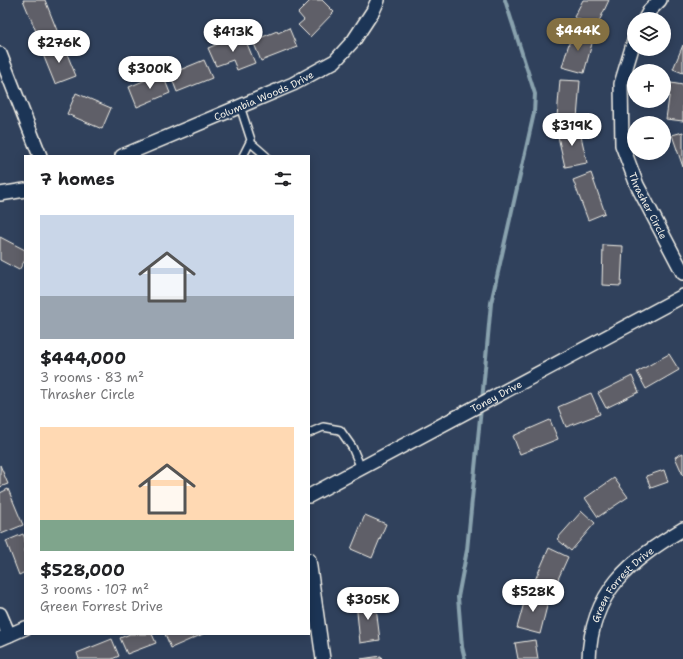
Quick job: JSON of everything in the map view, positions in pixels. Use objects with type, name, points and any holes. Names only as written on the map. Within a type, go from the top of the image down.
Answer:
[{"type":"street","name":"Columbia Woods Drive","points":[[124,155],[293,84],[335,61],[354,40],[373,11],[378,0]]},
{"type":"street","points":[[649,12],[660,0]]},
{"type":"street","points":[[0,54],[40,155]]},
{"type":"street","name":"Thrasher Circle","points":[[629,56],[621,84],[622,145],[637,185],[683,273]]},
{"type":"street","points":[[0,194],[24,190]]},
{"type":"street","name":"Toney Drive","points":[[310,495],[683,296]]},
{"type":"street","name":"Green Forrest Drive","points":[[589,659],[591,638],[595,620],[612,585],[625,570],[639,558],[655,546],[683,530]]},
{"type":"street","points":[[310,567],[323,659]]},
{"type":"street","points":[[0,614],[5,637],[24,628]]},
{"type":"lane","points":[[240,106],[251,140],[244,155]]},
{"type":"lane","points":[[250,142],[265,155]]},
{"type":"lane","points":[[310,433],[323,428],[340,430],[352,447],[362,468]]},
{"type":"building","points":[[23,0],[45,0],[58,33],[40,41]]},
{"type":"building","points":[[311,0],[322,0],[334,12],[310,37],[298,25],[304,20],[298,13]]},
{"type":"building","points":[[583,0],[609,0],[596,28],[574,17]]},
{"type":"building","points":[[289,28],[297,47],[261,61],[253,41],[277,31],[278,33]]},
{"type":"building","points":[[573,30],[594,36],[584,73],[562,67]]},
{"type":"building","points":[[243,34],[255,63],[237,70],[233,60],[216,66],[208,48]]},
{"type":"building","points":[[63,44],[76,76],[55,84],[42,52]]},
{"type":"building","points":[[683,45],[683,73],[673,69]]},
{"type":"building","points":[[204,60],[212,78],[177,92],[170,74]]},
{"type":"building","points":[[162,73],[170,93],[137,107],[129,87]]},
{"type":"building","points":[[560,80],[580,81],[577,119],[557,117]]},
{"type":"building","points":[[671,83],[683,85],[683,121],[671,120],[671,116],[666,116],[668,108],[671,108]]},
{"type":"building","points":[[76,93],[111,108],[102,129],[67,114]]},
{"type":"building","points":[[579,127],[587,163],[565,167],[557,132]]},
{"type":"building","points":[[683,132],[683,167],[672,135]]},
{"type":"building","points":[[591,173],[605,213],[588,220],[573,180]]},
{"type":"building","points":[[0,237],[24,249],[24,262],[19,270],[0,260]]},
{"type":"building","points":[[603,245],[623,246],[621,286],[602,285]]},
{"type":"building","points":[[669,354],[679,370],[646,389],[637,372]]},
{"type":"building","points":[[632,376],[639,392],[606,408],[598,393]]},
{"type":"building","points":[[591,393],[600,414],[566,427],[558,407]]},
{"type":"building","points":[[550,420],[558,439],[520,454],[513,436]]},
{"type":"building","points":[[683,453],[683,475],[675,457]]},
{"type":"building","points":[[0,465],[8,484],[0,487]]},
{"type":"building","points":[[664,470],[668,482],[651,488],[646,476]]},
{"type":"building","points":[[614,478],[628,497],[598,517],[585,498]]},
{"type":"building","points":[[8,489],[23,525],[1,534],[0,493]]},
{"type":"building","points":[[582,511],[595,523],[571,551],[557,539]]},
{"type":"building","points":[[365,515],[386,524],[372,558],[351,549]]},
{"type":"building","points":[[23,534],[24,536],[24,572],[19,575],[6,541]]},
{"type":"building","points":[[549,548],[568,557],[554,588],[535,580]]},
{"type":"building","points":[[527,592],[549,598],[540,634],[517,628]]},
{"type":"building","points":[[375,600],[380,640],[360,643],[356,602]]},
{"type":"building","points":[[128,635],[152,635],[156,643],[127,654],[120,638]]},
{"type":"building","points":[[165,635],[201,635],[171,648]]},
{"type":"building","points":[[112,639],[119,656],[112,659],[79,659],[77,653]]},
{"type":"building","points":[[535,640],[538,659],[518,659],[515,643]]},
{"type":"building","points":[[381,656],[382,659],[361,659]]},
{"type":"waterway","points":[[482,401],[491,303],[534,113],[535,94],[505,0]]},
{"type":"waterway","points":[[465,659],[462,647],[458,597],[467,550],[481,408]]}]
